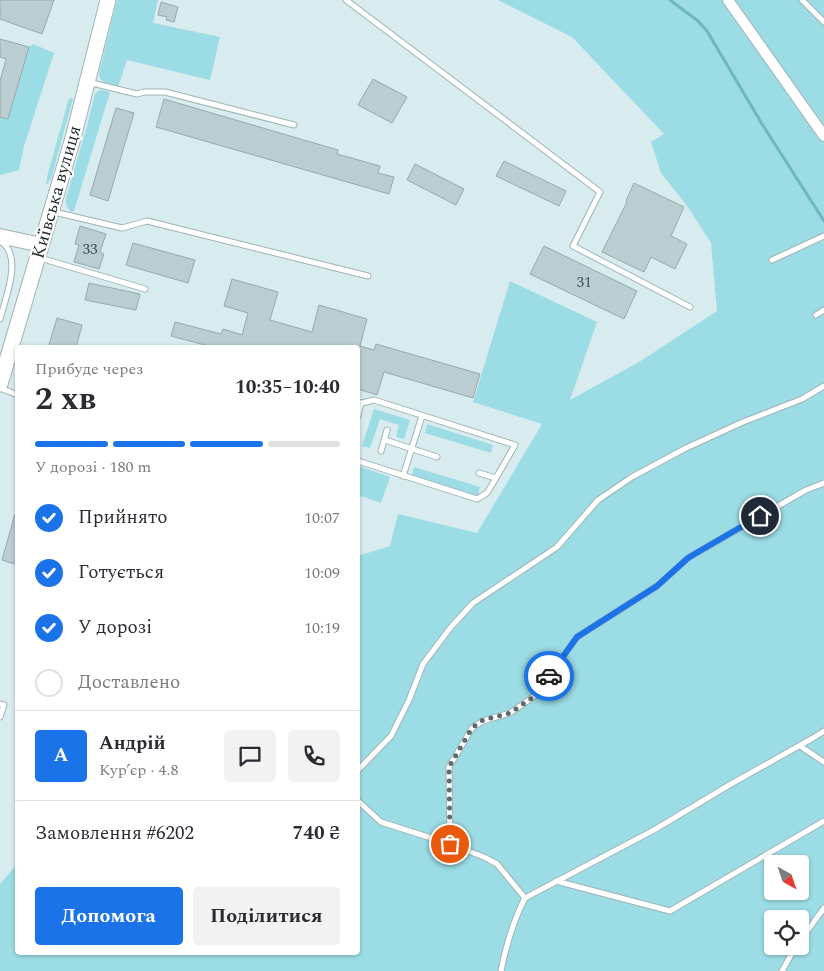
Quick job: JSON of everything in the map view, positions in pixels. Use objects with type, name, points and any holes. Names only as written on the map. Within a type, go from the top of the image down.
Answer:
[{"type":"main road","name":"Київська вулиця","points":[[0,384],[73,138],[108,0]]},
{"type":"street","points":[[728,0],[824,136]]},
{"type":"street","points":[[0,236],[39,251]]},
{"type":"lane","points":[[346,0],[600,192],[573,246],[690,307]]},
{"type":"lane","points":[[802,0],[824,22]]},
{"type":"lane","points":[[88,82],[137,94],[165,92],[294,125]]},
{"type":"lane","points":[[51,212],[122,228],[147,221],[368,276]]},
{"type":"lane","points":[[772,260],[824,236]]},
{"type":"lane","points":[[0,241],[4,243],[11,255],[13,265],[0,319]]},
{"type":"lane","points":[[39,251],[146,289]]},
{"type":"lane","points":[[816,315],[824,310]]},
{"type":"lane","points":[[360,768],[391,736],[409,700],[423,664],[451,627],[473,603],[557,547],[598,500],[632,477],[686,448],[743,422],[802,399],[824,386]]},
{"type":"lane","points":[[0,388],[15,394]]},
{"type":"lane","points":[[360,404],[374,400],[515,445],[487,493],[477,499],[360,462]]},
{"type":"lane","points":[[403,476],[422,416]]},
{"type":"lane","points":[[381,451],[388,430]]},
{"type":"lane","points":[[385,440],[437,457]]},
{"type":"lane","points":[[479,473],[496,478]]},
{"type":"lane","points":[[450,844],[449,767],[472,728],[483,720],[510,713],[536,695],[577,637],[657,586],[688,558],[806,490],[824,483]]},
{"type":"lane","points":[[0,704],[4,705],[0,717]]},
{"type":"lane","points":[[501,971],[518,912],[525,898],[654,830],[824,731]]},
{"type":"lane","points":[[800,746],[824,762]]},
{"type":"lane","points":[[360,803],[381,822],[450,844],[497,864],[525,898]]},
{"type":"lane","points":[[556,881],[670,911],[824,821]]},
{"type":"lane","points":[[809,929],[824,908]]},
{"type":"lane","points":[[782,971],[791,955]]},
{"type":"shaded area","points":[[117,0],[158,0],[153,23],[220,37],[210,80],[127,60],[118,87],[103,81],[99,73]]},
{"type":"shaded area","points":[[498,0],[824,0],[824,971],[0,971],[0,884],[15,866],[15,955],[360,955],[360,555],[390,546],[398,514],[477,533],[542,424],[473,402],[510,281],[597,322],[570,400],[639,362],[717,311],[711,243],[688,207],[661,173],[651,142],[664,134],[572,37]]},
{"type":"shaded area","points":[[33,44],[54,53],[24,146],[19,170],[0,175],[0,117],[8,119],[29,47]]},
{"type":"shaded area","points":[[102,90],[110,92],[74,211],[72,212],[67,206],[66,198],[95,94]]},
{"type":"shaded area","points":[[71,98],[73,99],[51,179],[46,185],[68,101]]},
{"type":"shaded area","points":[[374,409],[410,420],[404,439],[396,437],[399,425],[380,419],[370,448],[362,446]]},
{"type":"shaded area","points":[[427,424],[493,445],[491,453],[425,433]]},
{"type":"shaded area","points":[[360,467],[390,477],[381,503],[360,496]]},
{"type":"shaded area","points":[[414,467],[480,487],[478,496],[412,475]]},
{"type":"building","points":[[0,0],[54,0],[42,34],[0,19]]},
{"type":"building","points":[[161,2],[178,7],[174,22],[166,20],[167,17],[158,15]]},
{"type":"building","points":[[0,39],[29,47],[8,119],[0,117],[0,81],[6,59],[0,57]]},
{"type":"building","points":[[373,79],[407,97],[392,123],[358,105]]},
{"type":"building","points":[[164,99],[338,150],[337,154],[380,166],[378,173],[394,177],[389,194],[156,127]]},
{"type":"building","points":[[116,108],[134,113],[108,201],[90,195]]},
{"type":"building","points":[[504,161],[566,191],[559,206],[496,176]]},
{"type":"building","points":[[415,164],[464,189],[456,205],[407,180]]},
{"type":"building","points":[[634,183],[684,207],[671,236],[687,244],[675,269],[651,257],[644,272],[602,252],[627,202]]},
{"type":"building","points":[[80,226],[106,234],[100,252],[104,254],[99,269],[74,262],[79,245],[75,244]]},
{"type":"building","points":[[133,243],[195,260],[188,283],[126,265]]},
{"type":"building","points":[[544,246],[637,291],[624,319],[530,274]]},
{"type":"building","points":[[232,279],[278,292],[270,320],[312,332],[319,305],[367,319],[360,346],[205,345],[171,336],[175,322],[221,334],[223,329],[242,335],[248,313],[224,306]]},
{"type":"building","points":[[89,283],[140,294],[136,310],[85,300]]},
{"type":"building","points":[[57,318],[82,325],[77,345],[49,345]]},
{"type":"building","points":[[376,344],[480,374],[473,398],[384,372],[377,395],[360,390],[360,346],[374,350]]},
{"type":"building","points":[[15,514],[15,564],[2,560]]},
{"type":"waterway","points":[[670,0],[698,21],[707,31],[762,124],[824,221]]},
{"type":"way so far","points":[[450,844],[449,767],[472,728],[483,720],[510,713],[536,695],[549,676]]},
{"type":"route","points":[[549,676],[577,637],[657,586],[688,558],[760,516]]}]
